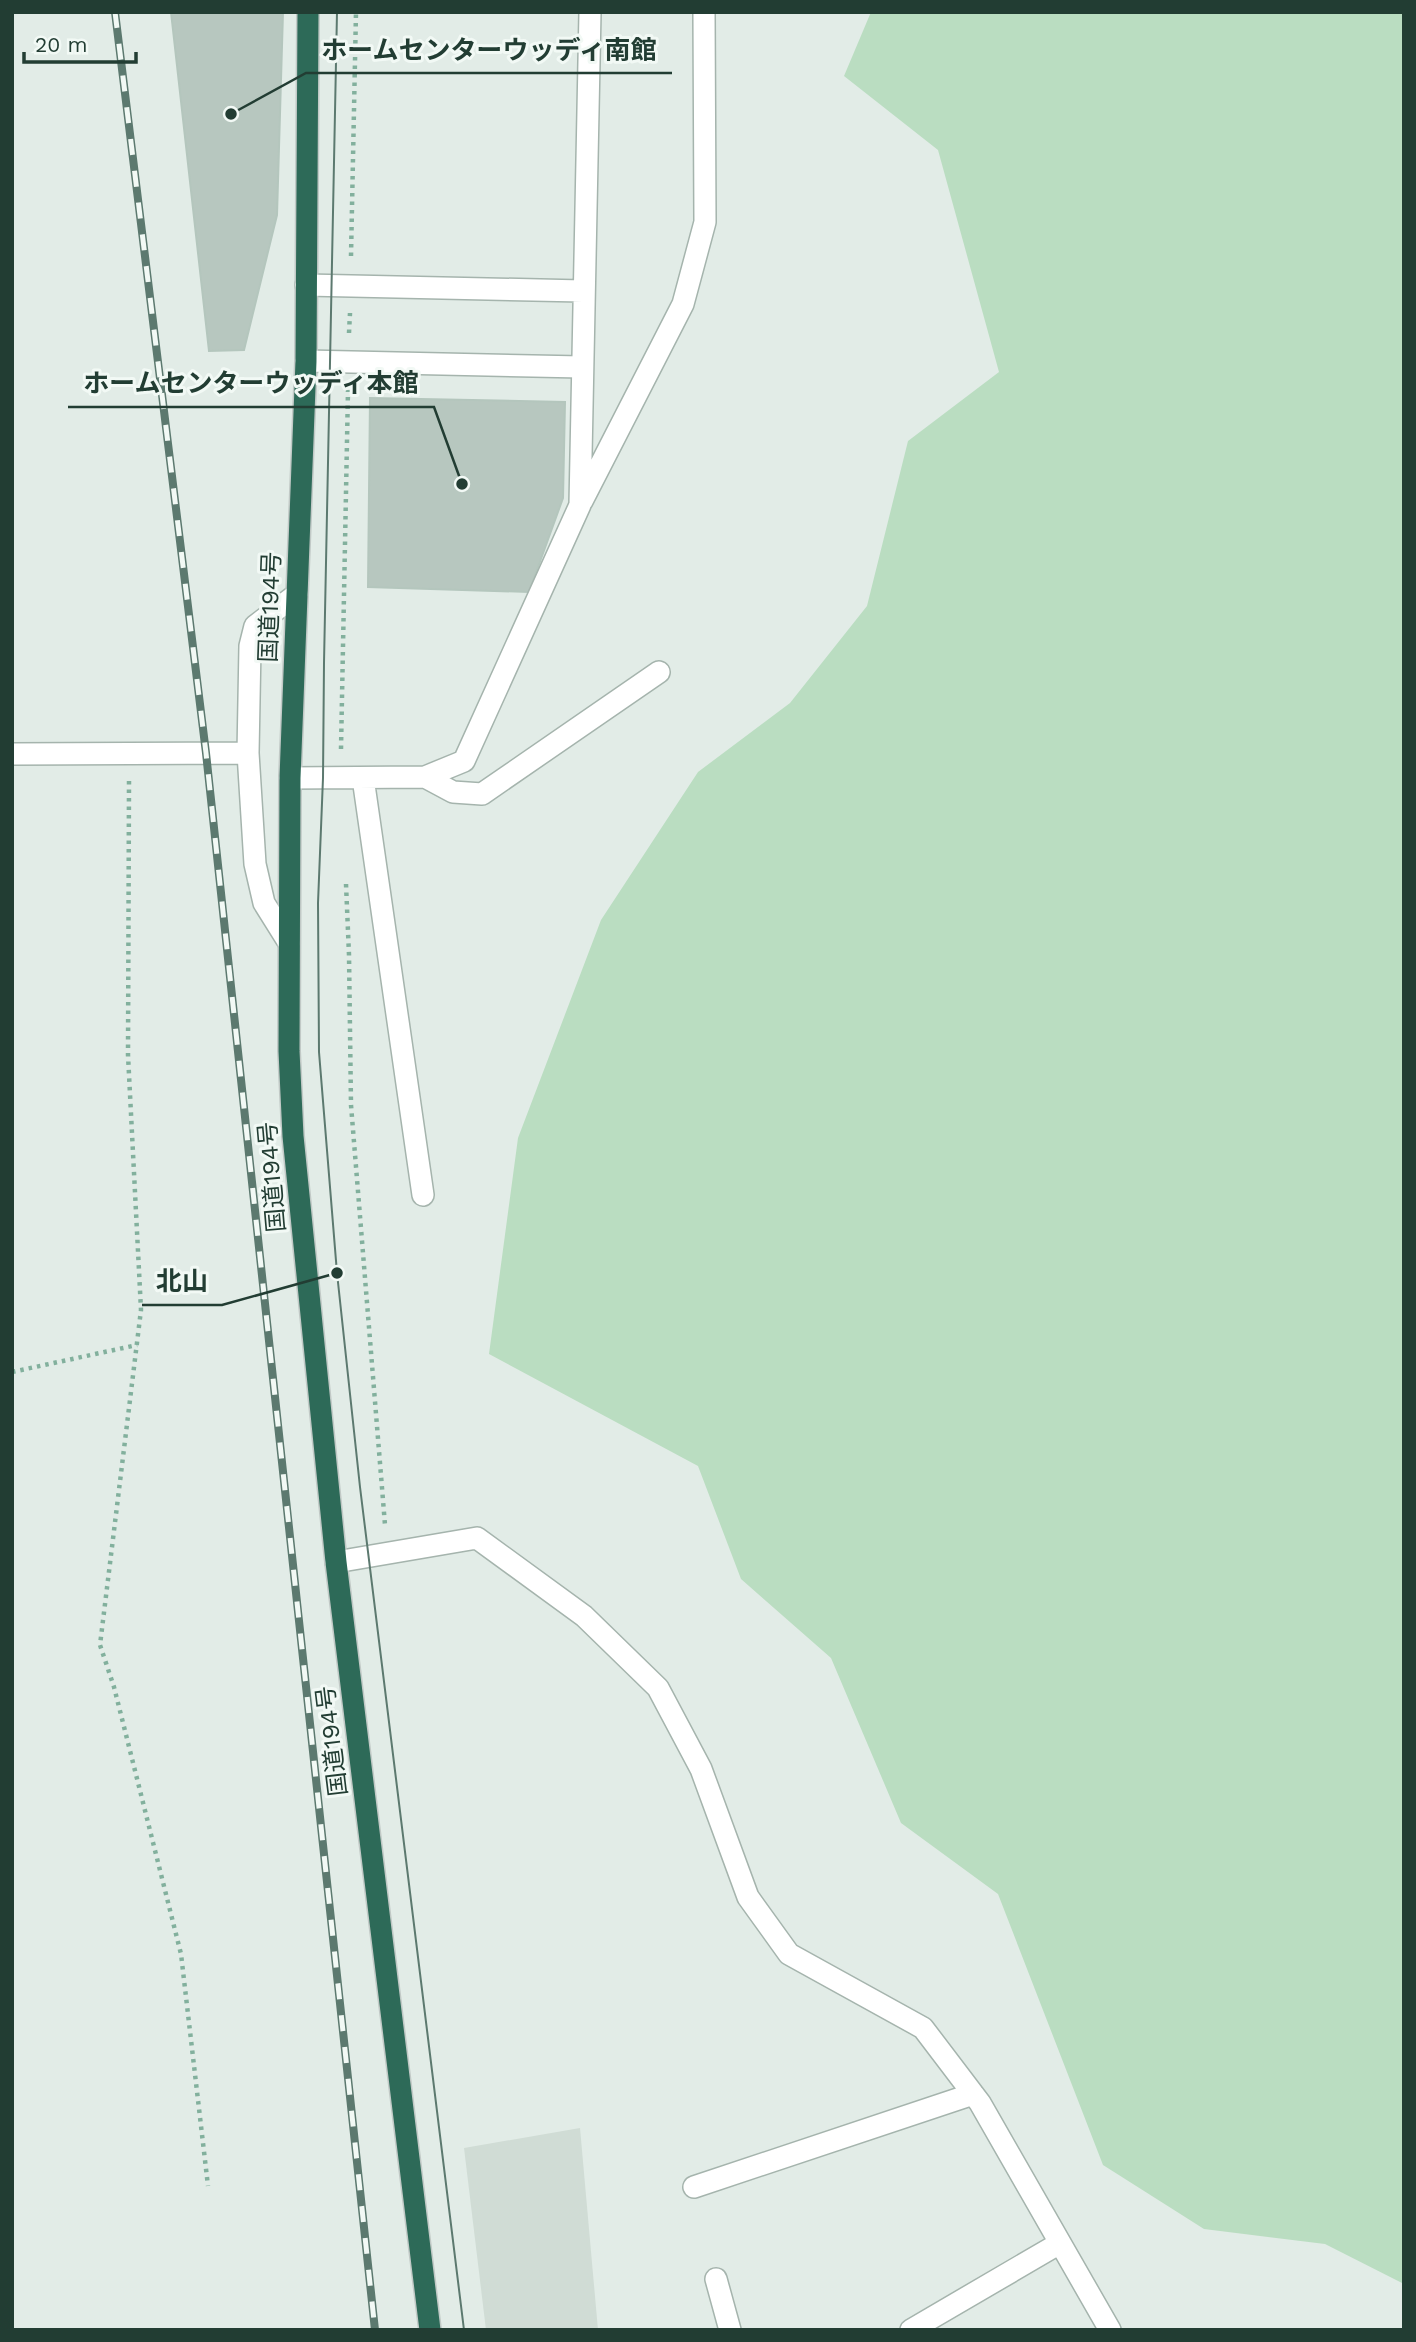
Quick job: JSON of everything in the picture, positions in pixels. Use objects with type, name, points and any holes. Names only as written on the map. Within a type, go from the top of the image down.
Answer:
[{"type":"highway","name":"国道194号","points":[[308,12],[306,361],[290,778],[289,1051],[293,1136],[336,1562],[430,2330]]},
{"type":"street","points":[[580,505],[590,12]]},
{"type":"street","points":[[290,778],[425,778],[464,761],[580,505],[683,304],[705,222],[704,12]]},
{"type":"street","points":[[306,285],[583,291]]},
{"type":"street","points":[[306,361],[582,367]]},
{"type":"street","points":[[289,943],[264,903],[255,864],[248,753],[250,646],[255,626],[297,594]]},
{"type":"street","points":[[425,778],[453,792],[482,794],[659,672]]},
{"type":"street","points":[[12,754],[248,753]]},
{"type":"street","points":[[363,778],[423,1195]]},
{"type":"street","points":[[336,1562],[477,1538],[584,1616],[658,1688],[701,1769],[748,1897],[789,1954],[923,2028],[972,2094],[1110,2330]]},
{"type":"street","points":[[694,2187],[972,2094]]},
{"type":"street","points":[[911,2330],[1060,2242]]},
{"type":"street","points":[[716,2279],[730,2330]]},
{"type":"path","points":[[340,779],[355,12]]},
{"type":"path","points":[[129,753],[128,1055],[141,1310],[100,1644],[114,1687],[181,1954],[208,2186]]},
{"type":"path","points":[[345,874],[351,1105],[388,1553]]},
{"type":"path","points":[[12,1372],[137,1345]]},
{"type":"shaded area","points":[[580,2128],[598,2330],[486,2330],[464,2148]]},
{"type":"green space","points":[[871,12],[1404,12],[1404,2284],[1325,2244],[1204,2229],[1103,2165],[998,1894],[901,1823],[831,1658],[741,1579],[698,1466],[489,1354],[518,1138],[601,920],[698,772],[790,703],[867,606],[908,441],[999,372],[938,150],[844,76]]},
{"type":"building","points":[[171,12],[283,12],[277,215],[244,350],[209,351]]},
{"type":"building","points":[[370,398],[565,402],[563,498],[529,592],[368,587]]},
{"type":"tram line","points":[[337,12],[323,778],[318,903],[319,1052],[337,1273],[360,1487],[464,2330]]},
{"type":"railway","points":[[115,12],[206,753],[375,2330]]},
{"type":"place","name":"ホームセンターウッディ南館","points":[[231,114]]},
{"type":"place","name":"ホームセンターウッディ本館","points":[[462,484]]},
{"type":"place","name":"北山","points":[[337,1273]]}]
